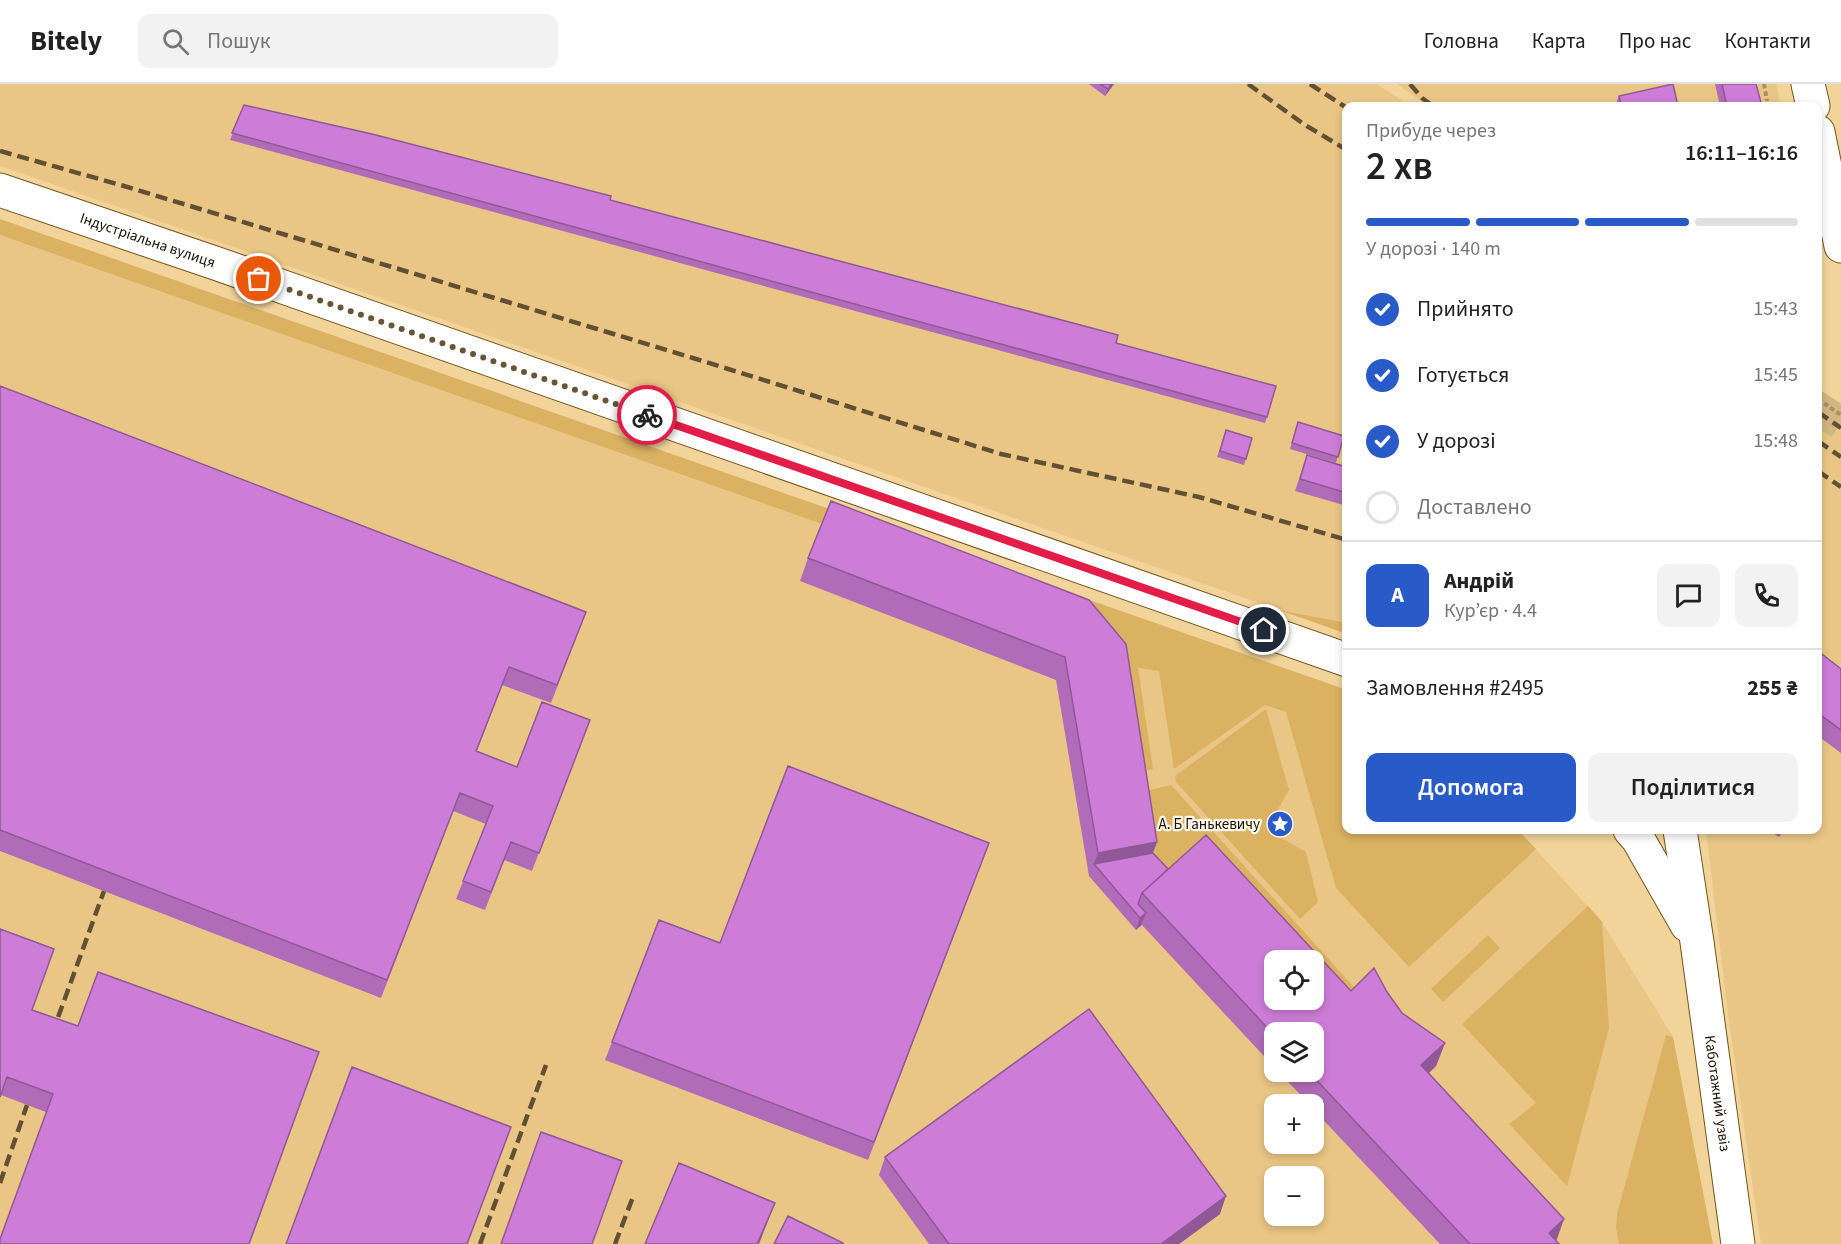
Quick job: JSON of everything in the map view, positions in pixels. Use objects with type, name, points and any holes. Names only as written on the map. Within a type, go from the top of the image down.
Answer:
[{"type":"street","points":[[1808,84],[1810,102]]},
{"type":"street","points":[[1822,152],[1841,246]]},
{"type":"street","name":"Індустріальна вулиця","points":[[0,190],[215,263],[1342,658]]},
{"type":"street","name":"Каботажний узвіз","points":[[1634,834],[1697,942]]},
{"type":"street","name":"Каботажний узвіз","points":[[1681,834],[1738,1244]]},
{"type":"path","points":[[1764,84],[1767,101]]},
{"type":"path","points":[[1822,402],[1841,415]]},
{"type":"shaded area","points":[[0,84],[1377,84],[1404,102],[1342,102],[1342,622],[1279,610],[0,166]]},
{"type":"shaded area","points":[[1397,84],[1777,84],[1779,102],[1422,102]]},
{"type":"shaded area","points":[[0,219],[1342,688],[1342,834],[1522,834],[1536,849],[1409,967],[1336,888],[1286,712],[1265,705],[1174,769],[1159,671],[1138,668],[1153,769],[1134,773],[1117,667],[822,524],[0,235]]},
{"type":"shaded area","points":[[0,235],[822,524],[1117,667],[1159,670],[1342,729],[1342,834],[1522,834],[1602,922],[1673,1037],[1695,1244],[0,1244]]},
{"type":"shaded area","points":[[1827,395],[1833,399],[1831,402],[1841,409],[1841,1244],[1761,1244],[1728,1014],[1706,834],[1822,834],[1822,396]]},
{"type":"shaded area","points":[[1279,610],[1342,622],[1342,632]]},
{"type":"shaded area","points":[[1266,709],[1289,790],[1273,818],[1278,836],[1306,852],[1318,902],[1300,919],[1176,782],[1175,776]]},
{"type":"shaded area","points":[[1171,785],[1320,950],[1295,950],[1168,885],[1148,865],[1137,793]]},
{"type":"shaded area","points":[[1588,906],[1602,922],[1609,1028],[1567,1186],[1509,1124],[1536,1103],[1462,1024]]},
{"type":"shaded area","points":[[1488,935],[1500,948],[1443,1002],[1431,989]]},
{"type":"shaded area","points":[[1324,954],[1362,996],[1343,1014],[1324,979]]},
{"type":"shaded area","points":[[1666,1035],[1673,1037],[1713,1244],[1619,1244],[1616,1228],[1617,1214]]},
{"type":"building","points":[[1100,84],[1111,84],[1108,89]]},
{"type":"building","points":[[1673,84],[1677,102],[1620,102],[1619,96]]},
{"type":"building","points":[[1722,84],[1756,84],[1761,102],[1726,102]]},
{"type":"building","points":[[244,105],[372,134],[611,196],[610,200],[1118,335],[1116,343],[1276,386],[1267,417],[232,133]]},
{"type":"building","points":[[0,386],[586,612],[557,685],[509,667],[476,751],[517,767],[542,702],[590,720],[539,853],[511,842],[491,892],[463,881],[493,806],[460,793],[387,980],[0,830]]},
{"type":"building","points":[[1298,422],[1342,435],[1338,457],[1292,443]]},
{"type":"building","points":[[1226,430],[1252,438],[1246,459],[1220,451]]},
{"type":"building","points":[[1307,455],[1342,466],[1342,492],[1300,479]]},
{"type":"building","points":[[831,501],[1089,600],[1126,644],[1157,842],[1098,853],[1065,657],[808,558]]},
{"type":"building","points":[[1822,654],[1841,669],[1841,730],[1822,716]]},
{"type":"building","points":[[788,766],[989,843],[874,1142],[612,1042],[659,920],[720,943]]},
{"type":"building","points":[[1206,835],[1313,950],[1264,950],[1264,1010],[1324,1010],[1324,962],[1351,991],[1374,968],[1402,1013],[1445,1043],[1421,1065],[1564,1219],[1549,1233],[1559,1244],[1470,1244],[1318,1082],[1324,1082],[1324,1022],[1264,1022],[1264,1024],[1142,893]]},
{"type":"building","points":[[1153,853],[1168,869],[1142,893],[1138,904],[1146,913],[1140,918],[1094,864]]},
{"type":"building","points":[[0,929],[54,949],[32,1010],[78,1026],[98,972],[319,1052],[249,1244],[0,1244],[53,1094],[7,1077],[0,1097]]},
{"type":"building","points":[[1089,1009],[1226,1196],[1161,1244],[949,1244],[885,1157]]},
{"type":"building","points":[[352,1067],[511,1127],[467,1244],[286,1244]]},
{"type":"building","points":[[541,1132],[622,1161],[592,1244],[501,1244]]},
{"type":"building","points":[[679,1163],[775,1203],[757,1244],[645,1244]]},
{"type":"building","points":[[788,1216],[843,1243],[843,1244],[774,1244]]},
{"type":"tunnel","points":[[1822,422],[1841,392]]},
{"type":"railway","points":[[1248,84],[1305,125],[1342,147]]},
{"type":"railway","points":[[1310,84],[1342,105]]},
{"type":"railway","points":[[1410,84],[1428,102]]},
{"type":"railway","points":[[0,151],[124,186],[693,358],[1001,454],[1199,497],[1342,539]]},
{"type":"railway","points":[[1822,415],[1841,428]]},
{"type":"railway","points":[[1822,444],[1841,457]]},
{"type":"railway","points":[[1822,474],[1841,487]]},
{"type":"railway","points":[[52,1034],[104,891]]},
{"type":"railway","points":[[480,1244],[546,1065]]},
{"type":"railway","points":[[0,1183],[27,1105]]},
{"type":"railway","points":[[615,1244],[633,1197]]},
{"type":"way so far","points":[[259,279],[647,415]]},
{"type":"place","name":"А. Б Ганькевичу","points":[[1280,824]]},
{"type":"route","points":[[647,415],[1264,630]]}]
